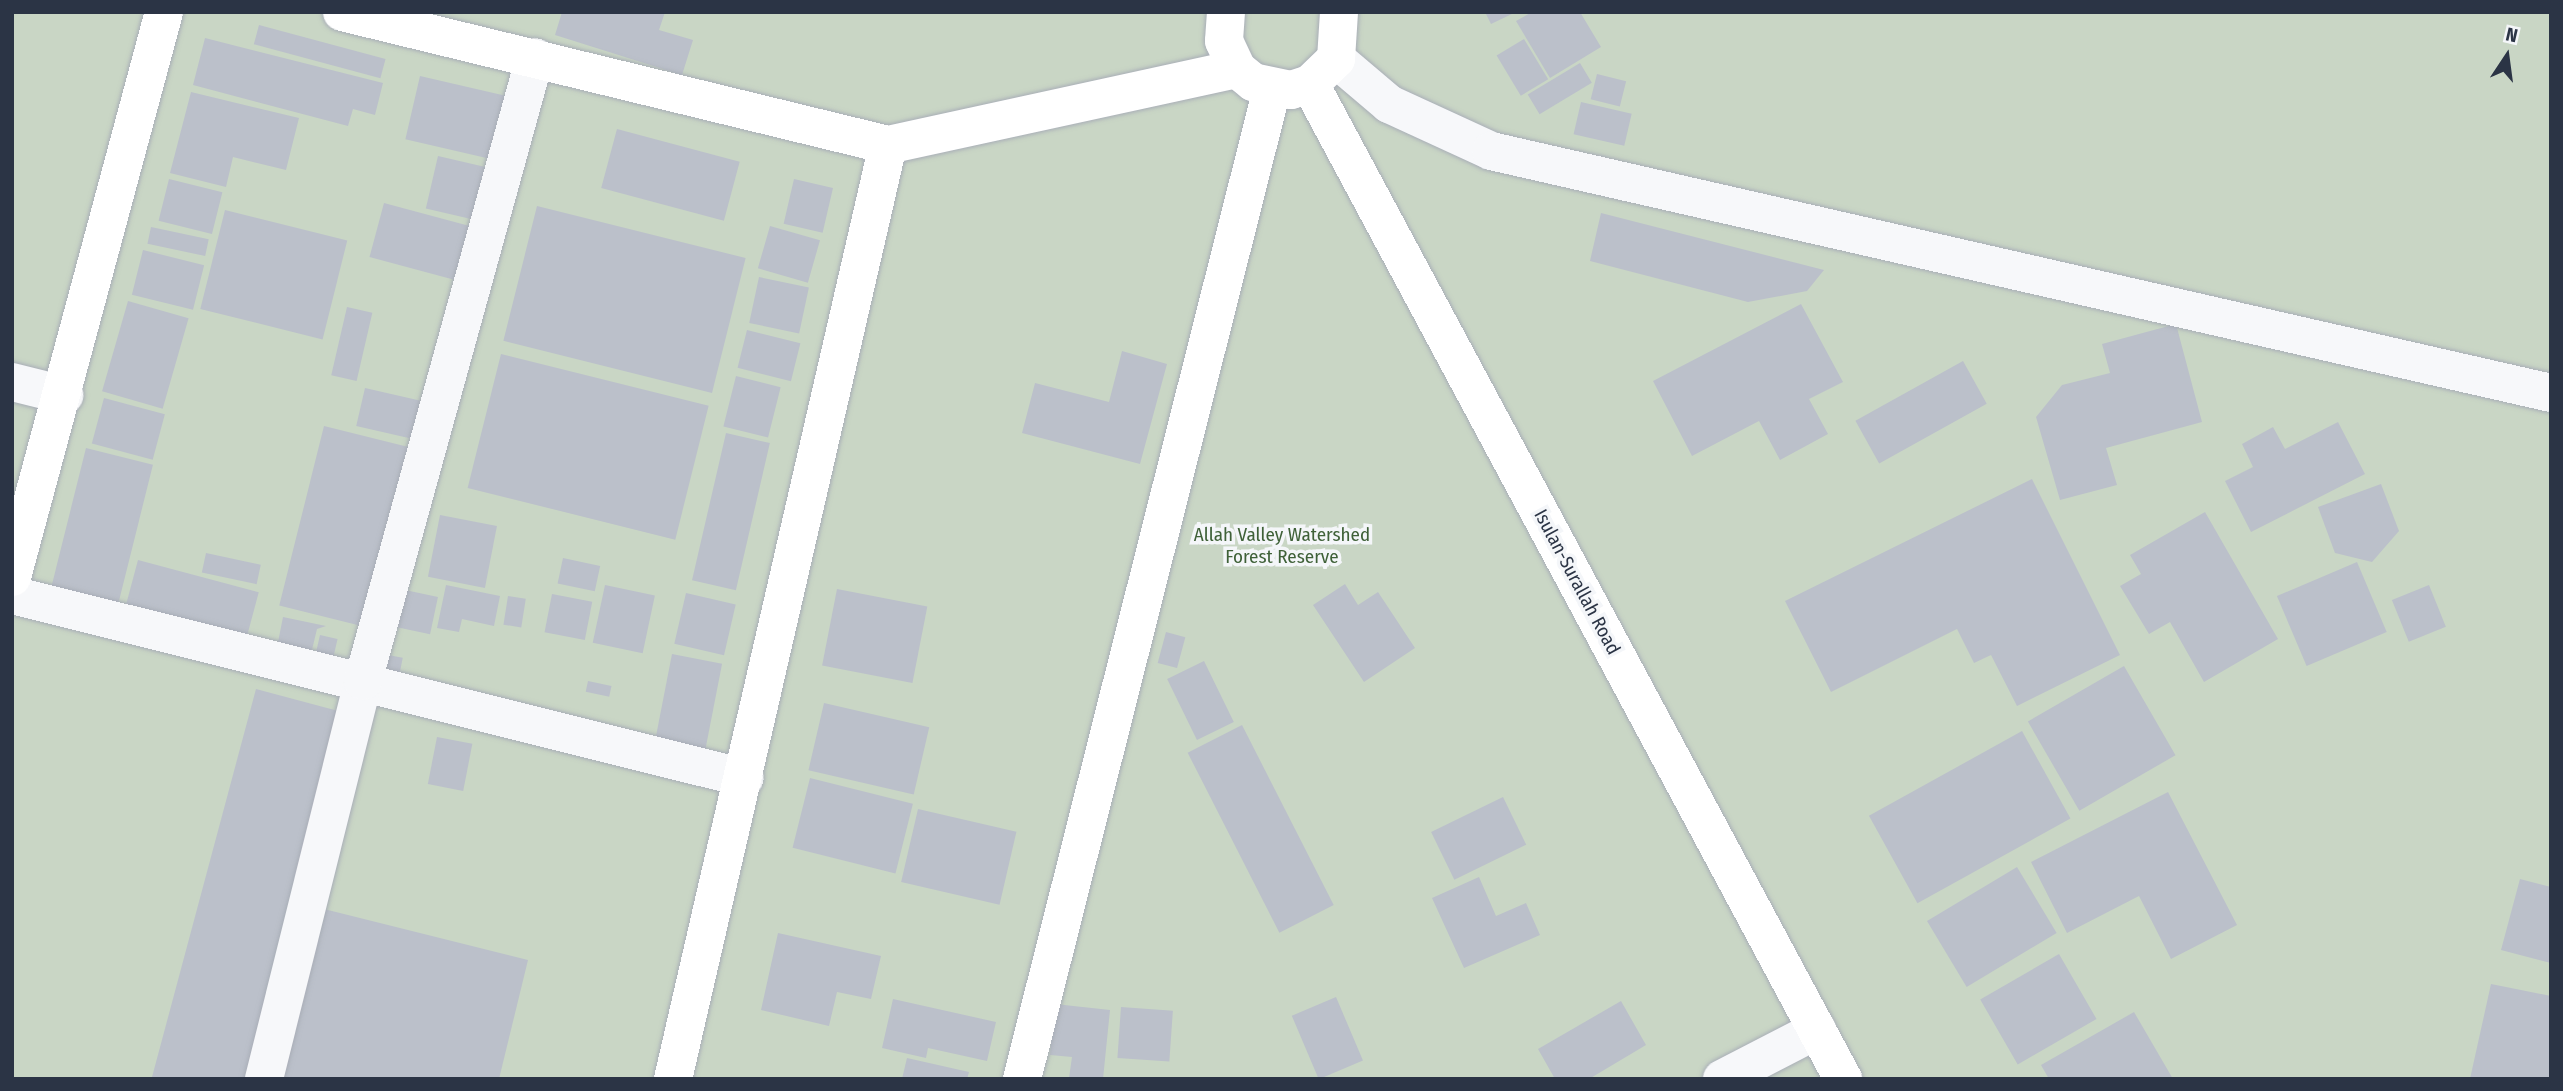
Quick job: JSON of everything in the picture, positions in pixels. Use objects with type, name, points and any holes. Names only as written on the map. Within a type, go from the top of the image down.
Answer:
[{"type":"main road","points":[[12,577],[64,395],[164,12]]},
{"type":"main road","points":[[342,12],[888,145],[1237,69]]},
{"type":"main road","points":[[1226,12],[1224,41],[1237,69],[1272,89],[1323,72],[1339,12]]},
{"type":"main road","name":"Isulan-Surallah Road","points":[[1323,72],[1843,1079]]},
{"type":"main road","points":[[1022,1079],[1272,89]]},
{"type":"main road","points":[[673,1079],[745,778],[888,145]]},
{"type":"street","points":[[264,1079],[363,681],[535,57]]},
{"type":"street","points":[[1323,72],[1491,151],[2551,393]]},
{"type":"street","points":[[12,382],[64,395]]},
{"type":"street","points":[[12,595],[745,778]]},
{"type":"street","points":[[1722,1079],[1817,1030]]},
{"type":"green space","name":"Allah Valley Watershed Forest Reserve","points":[[12,12],[2551,12],[2551,1079],[12,1079]]},
{"type":"building","points":[[562,12],[665,12],[659,30],[693,40],[682,75],[555,35]]},
{"type":"building","points":[[1485,12],[1516,12],[1491,24]]},
{"type":"building","points":[[1532,12],[1580,12],[1601,47],[1550,78],[1516,21]]},
{"type":"building","points":[[259,25],[386,59],[380,78],[254,44]]},
{"type":"building","points":[[205,38],[383,83],[375,115],[353,109],[348,126],[193,85]]},
{"type":"building","points":[[1524,39],[1548,79],[1521,96],[1497,55]]},
{"type":"building","points":[[1580,63],[1592,83],[1540,114],[1528,94]]},
{"type":"building","points":[[1597,74],[1626,81],[1620,106],[1591,99]]},
{"type":"building","points":[[420,76],[509,96],[494,160],[405,139]]},
{"type":"building","points":[[191,92],[299,118],[286,170],[233,157],[226,187],[170,173]]},
{"type":"building","points":[[1581,102],[1632,114],[1624,146],[1574,134]]},
{"type":"building","points":[[617,129],[740,162],[724,221],[601,188]]},
{"type":"building","points":[[438,156],[490,168],[477,221],[426,209]]},
{"type":"building","points":[[169,179],[222,192],[212,234],[159,221]]},
{"type":"building","points":[[794,179],[833,188],[823,233],[784,224]]},
{"type":"building","points":[[384,203],[483,229],[468,283],[370,257]]},
{"type":"building","points":[[537,206],[746,258],[712,393],[503,341]]},
{"type":"building","points":[[225,210],[347,240],[323,339],[200,309]]},
{"type":"building","points":[[1601,213],[1824,270],[1807,291],[1748,302],[1590,261]]},
{"type":"building","points":[[770,226],[820,240],[808,283],[758,268]]},
{"type":"building","points":[[151,227],[209,239],[205,256],[147,244]]},
{"type":"building","points":[[143,250],[204,265],[193,310],[132,295]]},
{"type":"building","points":[[759,277],[809,288],[799,334],[749,323]]},
{"type":"building","points":[[128,301],[189,318],[163,409],[102,391]]},
{"type":"building","points":[[1801,304],[1843,382],[1809,399],[1828,434],[1780,460],[1759,421],[1692,456],[1653,381]]},
{"type":"building","points":[[347,307],[372,313],[357,381],[331,375]]},
{"type":"building","points":[[2176,324],[2202,422],[2106,448],[2117,485],[2060,500],[2036,417],[2062,385],[2110,373],[2102,344]]},
{"type":"building","points":[[747,330],[800,343],[791,381],[738,368]]},
{"type":"building","points":[[1122,351],[1167,364],[1140,464],[1022,433],[1035,383],[1109,402]]},
{"type":"building","points":[[501,354],[709,406],[675,540],[468,488]]},
{"type":"building","points":[[1963,361],[1987,404],[1879,463],[1855,421]]},
{"type":"building","points":[[736,376],[781,387],[768,438],[723,426]]},
{"type":"building","points":[[365,388],[428,403],[420,441],[356,426]]},
{"type":"building","points":[[104,398],[165,414],[153,460],[92,443]]},
{"type":"building","points":[[2338,422],[2365,474],[2251,532],[2225,481],[2253,467],[2242,444],[2273,427],[2285,449]]},
{"type":"building","points":[[324,426],[410,448],[366,627],[279,606]]},
{"type":"building","points":[[726,433],[770,443],[736,590],[692,580]]},
{"type":"building","points":[[86,448],[153,465],[116,614],[49,597]]},
{"type":"building","points":[[2032,479],[2120,655],[2017,706],[1991,655],[1974,663],[1957,629],[1831,692],[1785,601]]},
{"type":"building","points":[[2381,484],[2399,531],[2372,562],[2335,553],[2318,507]]},
{"type":"building","points":[[2205,512],[2278,639],[2204,682],[2170,622],[2149,634],[2120,586],[2141,574],[2130,555]]},
{"type":"building","points":[[440,515],[497,526],[485,588],[428,577]]},
{"type":"building","points":[[206,553],[261,565],[257,584],[202,573]]},
{"type":"building","points":[[563,558],[600,566],[595,591],[558,583]]},
{"type":"building","points":[[138,560],[259,592],[245,645],[124,612]]},
{"type":"building","points":[[2357,562],[2387,632],[2307,666],[2277,596]]},
{"type":"building","points":[[1345,584],[1358,605],[1378,592],[1415,648],[1364,682],[1313,605]]},
{"type":"building","points":[[446,585],[500,596],[494,626],[462,619],[459,632],[437,628]]},
{"type":"building","points":[[605,585],[655,596],[643,653],[593,643]]},
{"type":"building","points":[[2429,585],[2446,627],[2409,642],[2392,600]]},
{"type":"building","points":[[391,587],[438,597],[430,634],[383,624]]},
{"type":"building","points":[[837,589],[927,607],[912,683],[822,666]]},
{"type":"building","points":[[686,593],[736,604],[724,655],[674,644]]},
{"type":"building","points":[[552,594],[592,602],[585,640],[545,632]]},
{"type":"building","points":[[508,596],[526,599],[521,627],[503,625]]},
{"type":"building","points":[[283,617],[326,626],[317,629],[311,654],[277,647]]},
{"type":"building","points":[[1166,632],[1185,637],[1177,668],[1158,663]]},
{"type":"building","points":[[320,635],[338,639],[332,662],[315,658]]},
{"type":"building","points":[[672,654],[722,664],[705,752],[655,742]]},
{"type":"building","points":[[388,655],[403,658],[400,673],[385,670]]},
{"type":"building","points":[[1204,661],[1234,722],[1197,740],[1167,679]]},
{"type":"building","points":[[2124,666],[2176,755],[2079,811],[2028,722]]},
{"type":"building","points":[[588,681],[611,686],[609,697],[586,692]]},
{"type":"building","points":[[256,689],[344,713],[246,1079],[151,1079]]},
{"type":"building","points":[[824,703],[929,727],[914,795],[808,770]]},
{"type":"building","points":[[1242,725],[1334,905],[1279,933],[1188,753]]},
{"type":"building","points":[[2022,731],[2070,818],[1917,903],[1869,816]]},
{"type":"building","points":[[437,737],[472,744],[463,791],[428,784]]},
{"type":"building","points":[[810,778],[913,804],[895,874],[793,848]]},
{"type":"building","points":[[2168,792],[2237,925],[2171,959],[2139,896],[2067,933],[2031,862]]},
{"type":"building","points":[[1503,797],[1526,845],[1454,880],[1431,832]]},
{"type":"building","points":[[918,809],[1016,832],[1000,905],[901,882]]},
{"type":"building","points":[[2017,867],[2057,933],[1967,987],[1927,921]]},
{"type":"building","points":[[1479,877],[1496,916],[1526,903],[1540,935],[1464,968],[1432,898]]},
{"type":"building","points":[[2520,879],[2551,887],[2551,963],[2501,950]]},
{"type":"building","points":[[324,909],[528,960],[499,1079],[280,1079]]},
{"type":"building","points":[[778,933],[881,956],[871,999],[837,992],[829,1026],[761,1010]]},
{"type":"building","points":[[2059,954],[2096,1019],[2018,1064],[1980,1000]]},
{"type":"building","points":[[2491,984],[2551,996],[2551,1079],[2470,1079]]},
{"type":"building","points":[[1336,997],[1363,1061],[1319,1079],[1292,1016]]},
{"type":"building","points":[[893,999],[996,1022],[987,1061],[928,1048],[926,1058],[882,1048]]},
{"type":"building","points":[[1621,1001],[1646,1045],[1589,1079],[1555,1079],[1538,1049]]},
{"type":"building","points":[[1055,1004],[1110,1010],[1103,1079],[1069,1078],[1072,1057],[1050,1055]]},
{"type":"building","points":[[1121,1007],[1173,1011],[1169,1062],[1117,1058]]},
{"type":"building","points":[[2134,1012],[2173,1079],[2049,1079],[2041,1065]]},
{"type":"building","points":[[907,1058],[969,1072],[967,1079],[902,1079]]}]
